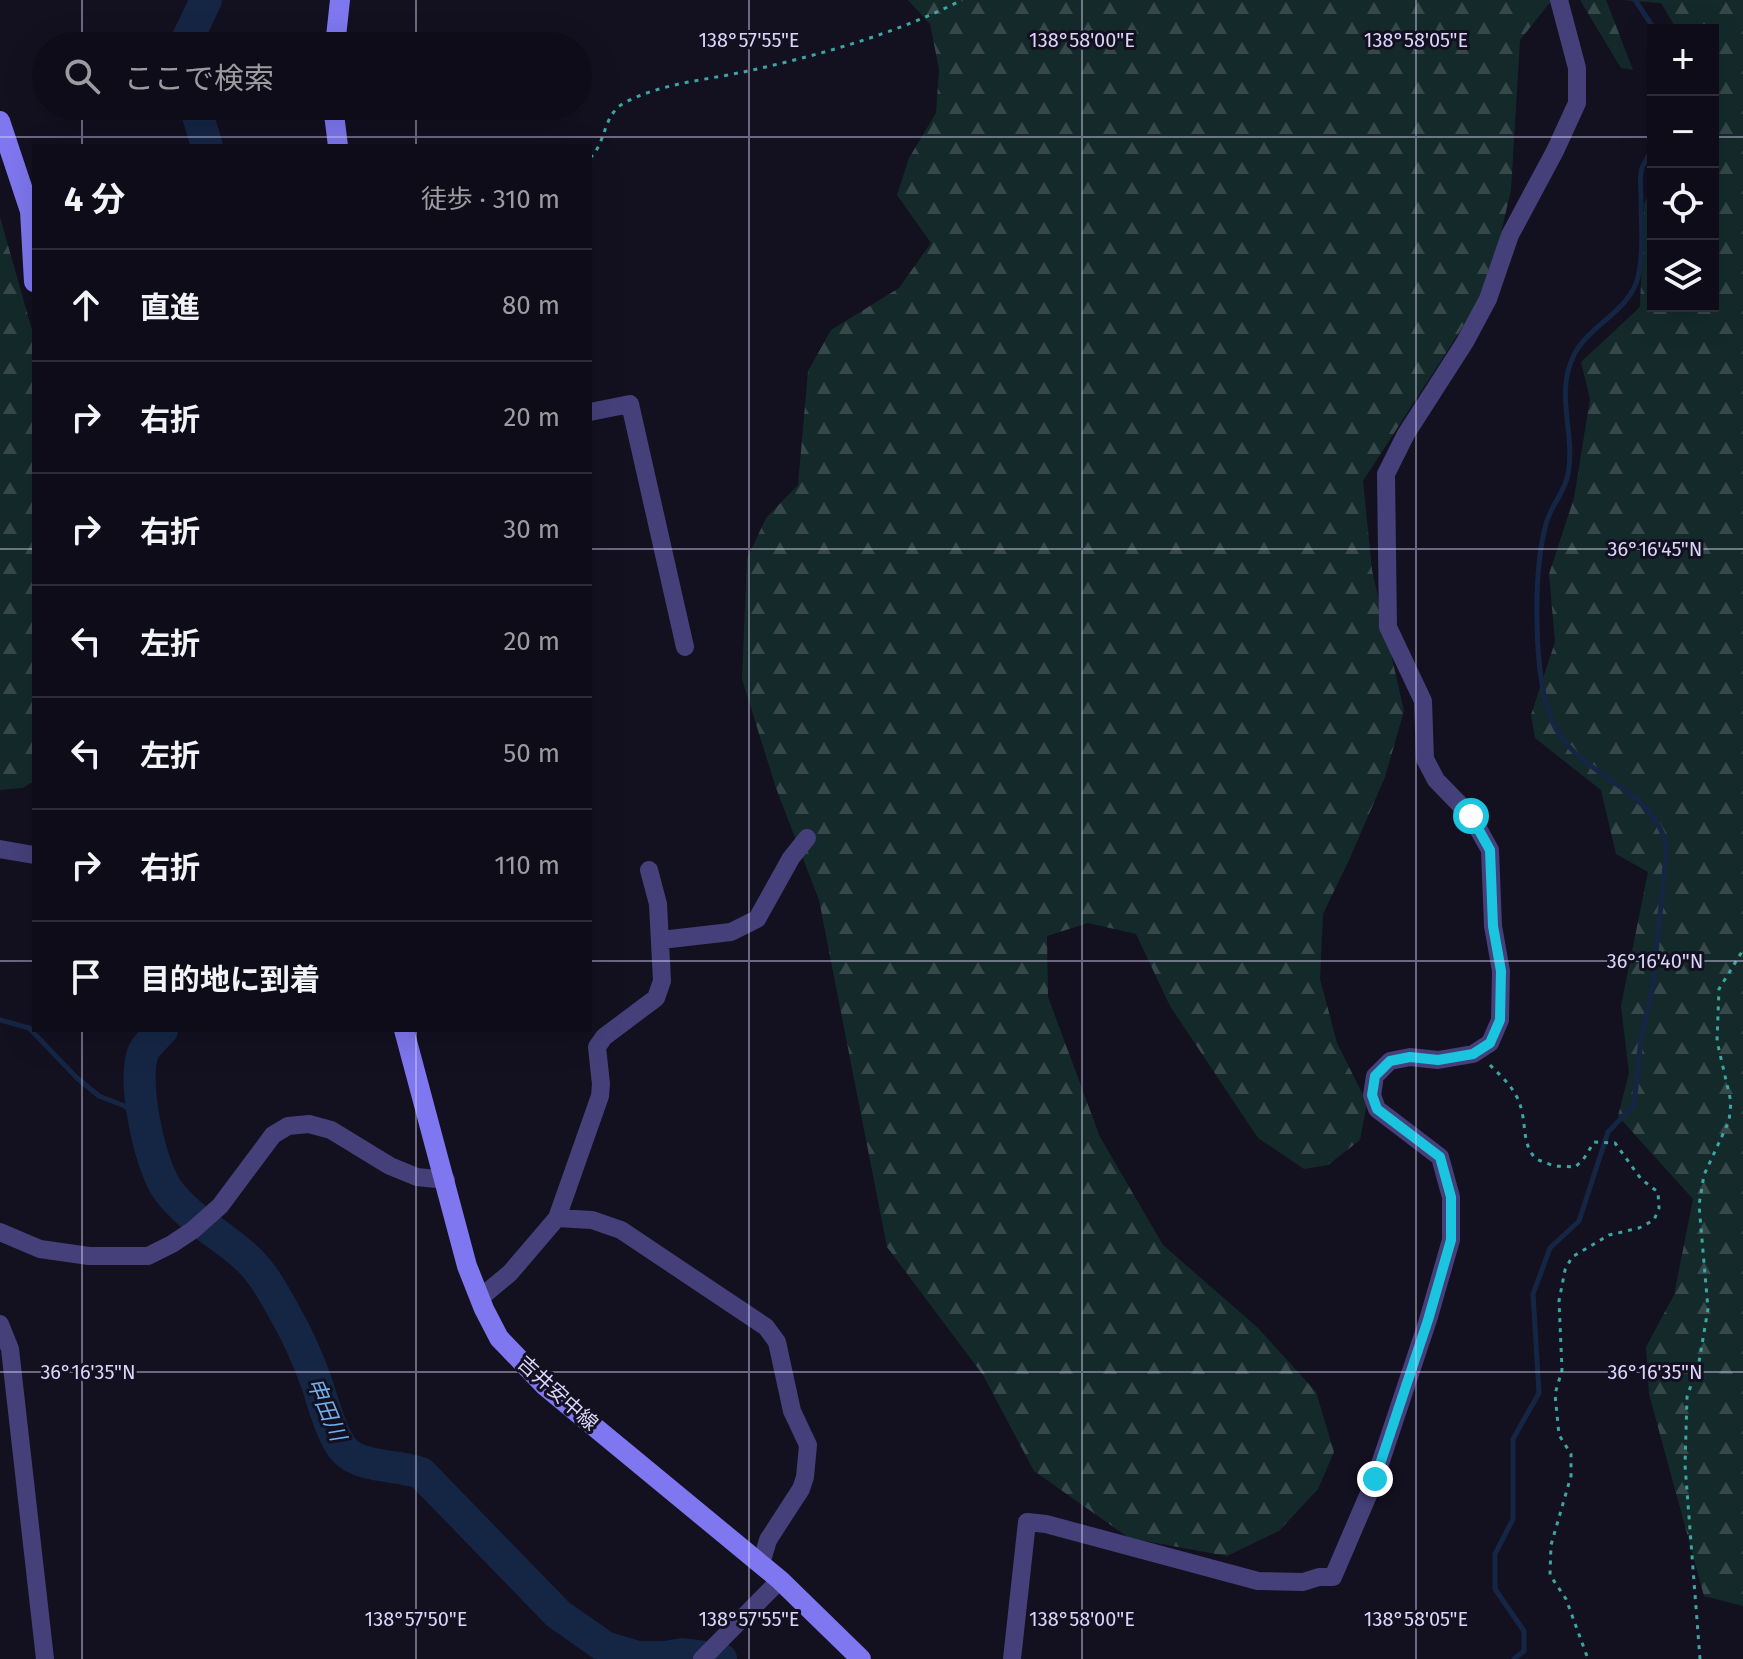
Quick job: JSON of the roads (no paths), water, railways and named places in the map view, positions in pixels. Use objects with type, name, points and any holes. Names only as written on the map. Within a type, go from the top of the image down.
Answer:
[{"type":"main road","points":[[337,32],[340,0]]},
{"type":"main road","points":[[335,120],[338,144]]},
{"type":"main road","points":[[0,121],[30,211],[32,246]]},
{"type":"main road","name":"吉井安中線","points":[[405,1032],[467,1266],[499,1338],[545,1386],[780,1580],[861,1659]]},
{"type":"street","points":[[1012,1659],[1027,1522],[1046,1524],[1258,1581],[1303,1582],[1333,1577],[1375,1479],[1428,1320],[1451,1240],[1451,1197],[1440,1157],[1377,1109],[1372,1095],[1375,1076],[1390,1061],[1410,1057],[1438,1060],[1473,1054],[1490,1043],[1500,1020],[1501,971],[1493,926],[1490,850],[1471,816],[1436,780],[1425,759],[1423,701],[1388,627],[1386,474],[1406,434],[1465,342],[1488,299],[1510,235],[1577,103],[1577,68],[1559,0]]},
{"type":"street","points":[[592,412],[630,404],[685,647]]},
{"type":"street","points":[[661,940],[731,932],[757,919],[791,858],[807,838]]},
{"type":"street","points":[[0,849],[32,855]]},
{"type":"street","points":[[480,1298],[510,1273],[557,1218],[600,1096],[597,1047],[604,1037],[656,998],[662,981],[661,940],[658,904],[649,870]]},
{"type":"street","points":[[0,1232],[40,1249],[89,1256],[148,1256],[193,1230],[220,1206],[273,1135],[288,1126],[309,1124],[331,1130],[390,1166],[417,1177],[446,1180]]},
{"type":"street","points":[[557,1218],[592,1220],[621,1230],[766,1327],[777,1342],[792,1411],[808,1445],[807,1464],[801,1489],[768,1540],[761,1564]]},
{"type":"street","points":[[0,1324],[10,1349],[45,1659]]},
{"type":"street","points":[[702,1659],[780,1580]]},
{"type":"waterway","name":"申田川","points":[[191,32],[206,0]]},
{"type":"waterway","points":[[1635,0],[1651,24]]},
{"type":"waterway","name":"申田川","points":[[199,120],[206,144]]},
{"type":"waterway","points":[[1514,1659],[1524,1651],[1524,1631],[1495,1589],[1495,1554],[1513,1519],[1513,1439],[1539,1393],[1533,1294],[1550,1248],[1579,1221],[1608,1132],[1634,1105],[1641,1038],[1652,991],[1667,847],[1659,826],[1646,809],[1578,756],[1563,740],[1546,702],[1537,624],[1542,544],[1548,518],[1564,487],[1570,459],[1565,400],[1568,370],[1581,344],[1634,289],[1641,257],[1641,175],[1647,158]]},
{"type":"waterway","points":[[0,1020],[32,1031]]},
{"type":"waterway","points":[[33,1032],[99,1096],[125,1106],[146,1124]]},
{"type":"waterway","name":"申田川","points":[[160,1032],[143,1053],[140,1083],[144,1123],[161,1177],[167,1189],[186,1210],[240,1252],[266,1281],[300,1342],[332,1429],[345,1451],[371,1463],[421,1473],[558,1614],[605,1647],[638,1657],[683,1654],[721,1659]]}]
